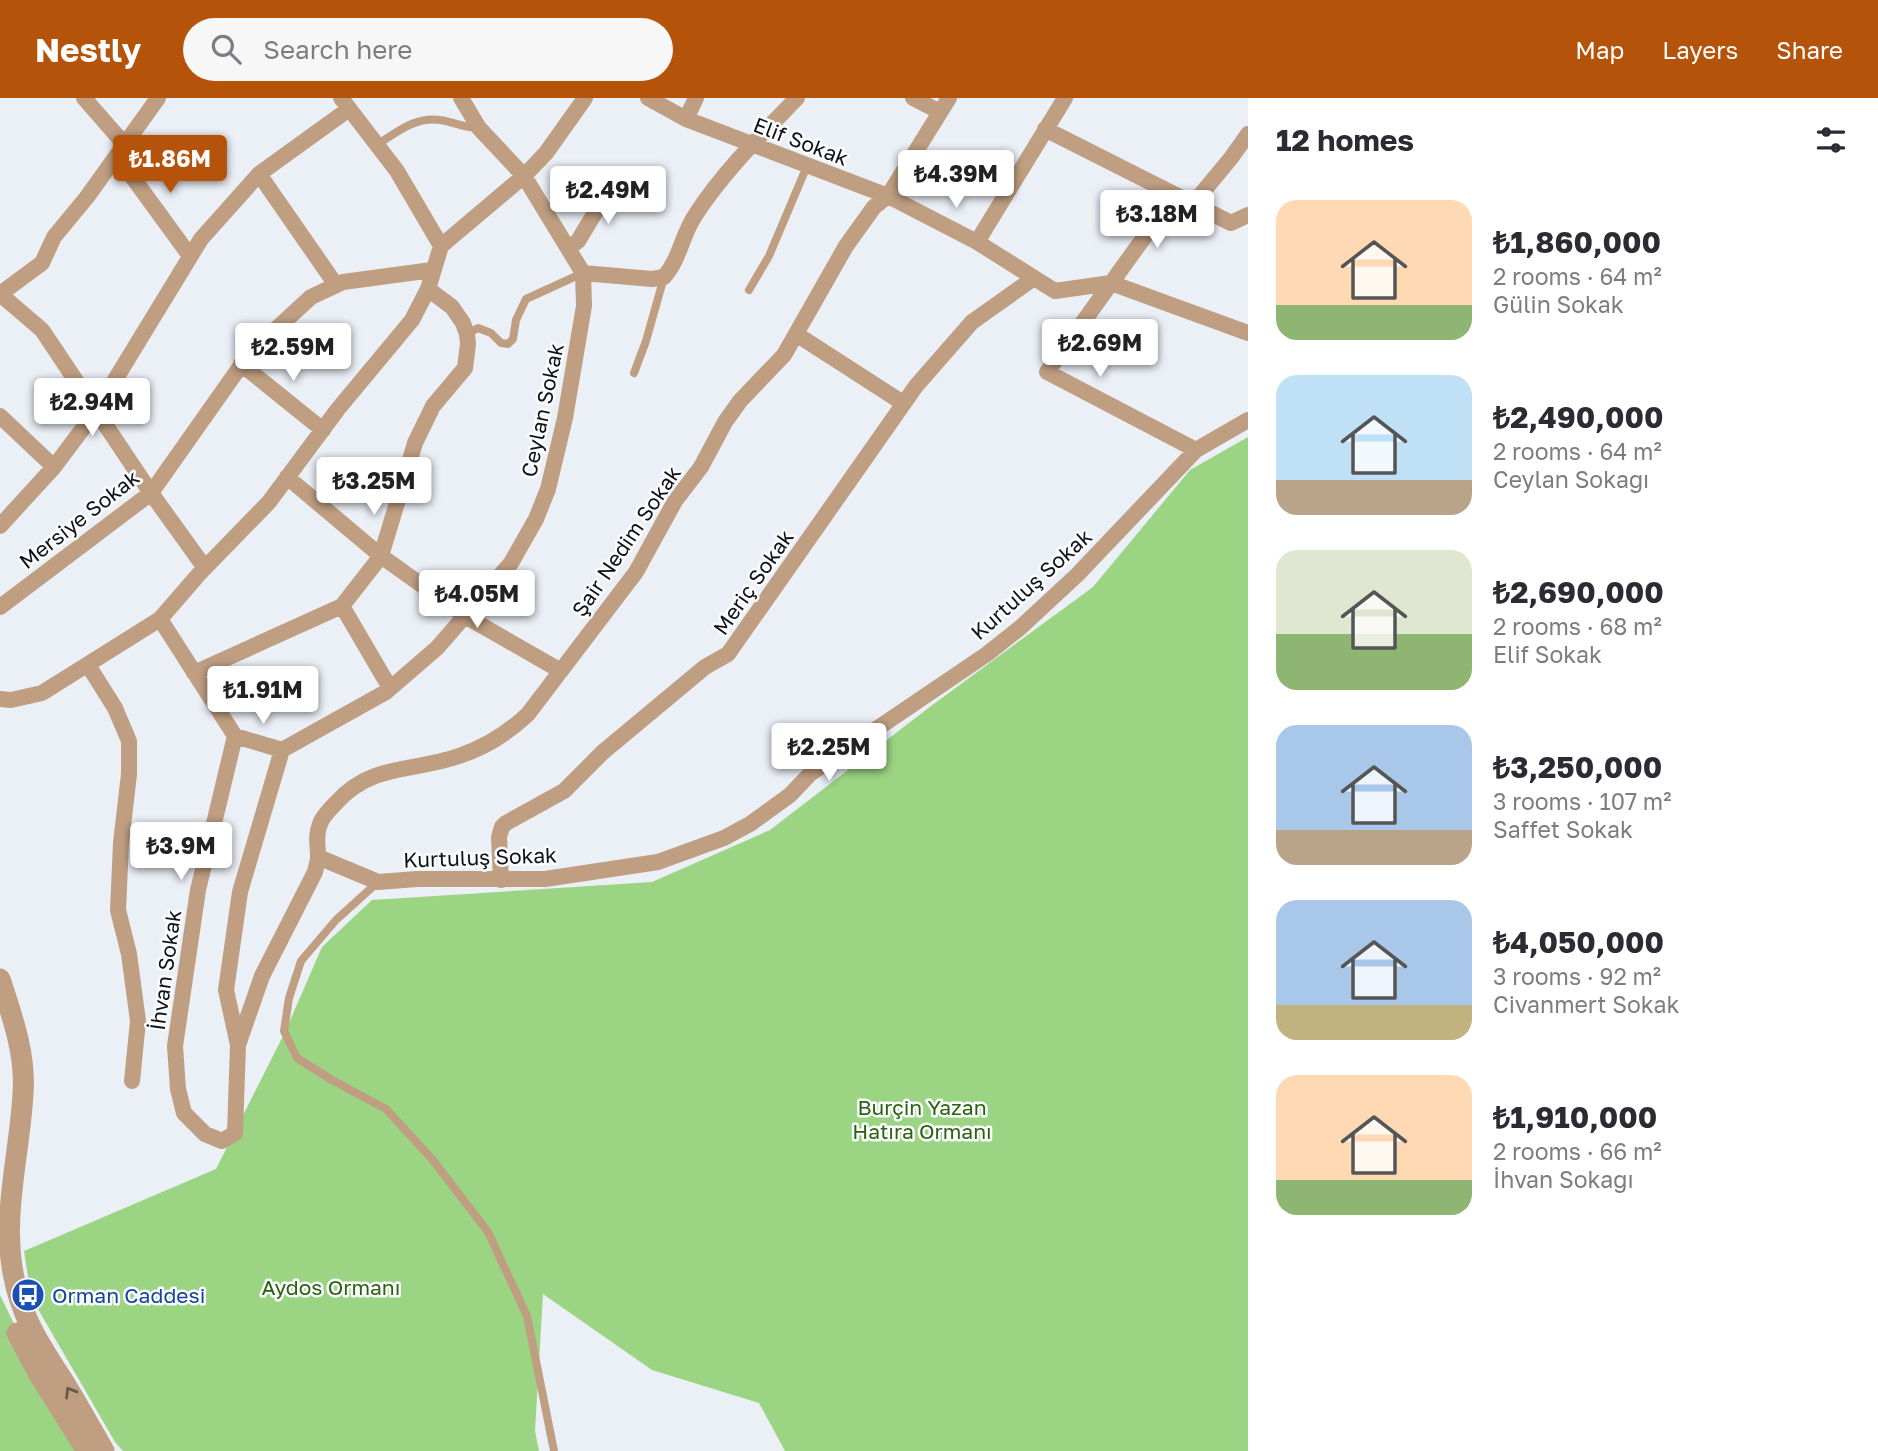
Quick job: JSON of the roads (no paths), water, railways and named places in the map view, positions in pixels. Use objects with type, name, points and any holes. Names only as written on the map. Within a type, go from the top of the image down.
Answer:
[{"type":"street","points":[[84,98],[190,257]]},
{"type":"street","points":[[158,98],[54,237],[42,263],[0,294],[42,330],[151,493],[205,568]]},
{"type":"street","name":"Ceylan Sokak","points":[[282,750],[390,688],[437,648],[511,564],[536,519],[548,489],[558,452],[584,306],[583,273],[524,176],[480,128],[461,98]]},
{"type":"street","points":[[0,699],[11,700],[42,692],[160,620],[205,568],[269,502],[412,320],[428,289],[441,246],[524,176],[546,153],[585,98]]},
{"type":"street","name":"Elif Sokak","points":[[648,98],[685,119],[888,197],[977,242],[1055,291],[1111,283],[1248,333]]},
{"type":"street","points":[[685,119],[696,98]]},
{"type":"street","points":[[583,273],[652,279],[664,277],[677,260],[691,221],[723,177],[797,98]]},
{"type":"street","points":[[913,98],[940,112]]},
{"type":"street","name":"Şair Nedim Sokak","points":[[205,1134],[222,1141],[235,1133],[238,1045],[262,976],[314,872],[318,857],[316,843],[320,823],[347,790],[373,776],[457,757],[487,746],[509,732],[528,715],[636,572],[675,501],[701,467],[725,422],[740,401],[784,355],[846,246],[874,207],[888,197],[949,98]]},
{"type":"street","points":[[977,242],[1065,98]]},
{"type":"street","points":[[0,526],[54,467],[96,411],[201,239],[259,174],[345,104],[397,170],[441,246]]},
{"type":"street","points":[[1045,129],[1231,223],[1248,215]]},
{"type":"street","points":[[1192,205],[1248,134]]},
{"type":"street","points":[[259,174],[336,285]]},
{"type":"street","points":[[569,248],[578,241],[616,178]]},
{"type":"street","points":[[1174,196],[1047,372],[1196,450]]},
{"type":"street","name":"Mersiye Sokak","points":[[0,607],[151,493],[249,354],[312,297],[343,282],[432,270]]},
{"type":"street","name":"Meriç Sokak","points":[[501,880],[499,838],[502,827],[515,816],[546,803],[564,791],[603,752],[705,667],[729,654],[903,403],[972,322],[1034,278]]},
{"type":"street","points":[[194,673],[342,606],[381,556],[415,443],[433,406],[465,368],[467,334],[452,307],[428,289]]},
{"type":"street","points":[[796,334],[903,403]]},
{"type":"street","points":[[241,364],[323,430]]},
{"type":"street","points":[[0,416],[54,467]]},
{"type":"street","name":"Kurtuluş Sokak","points":[[318,857],[378,882],[418,879],[545,879],[658,862],[724,838],[750,824],[790,795],[810,774],[987,654],[1021,627],[1077,575],[1196,450],[1248,420]]},
{"type":"street","points":[[287,477],[381,556],[465,616],[561,671]]},
{"type":"street","points":[[342,606],[390,688]]},
{"type":"street","points":[[160,620],[235,736],[282,750],[240,892],[227,978],[226,990],[238,1045]]},
{"type":"street","points":[[88,665],[115,708],[129,741],[118,911],[129,954],[138,1021],[132,1081]]},
{"type":"street","name":"İhvan Sokak","points":[[205,1134],[184,1113],[178,1089],[175,1046],[198,890],[235,736]]},
{"type":"street","points":[[0,979],[19,1044],[24,1091],[12,1181],[12,1270],[19,1301],[38,1343],[104,1451]]},
{"type":"street","points":[[0,1022],[11,1084],[0,1196]]},
{"type":"street","points":[[0,1278],[8,1310],[21,1343],[87,1451]]},
{"type":"lane","points":[[377,144],[408,125],[424,120],[440,120],[480,128]]},
{"type":"lane","points":[[749,290],[769,256],[807,166]]},
{"type":"lane","points":[[467,334],[478,328],[491,333],[501,343],[508,344],[513,339],[516,320],[526,299],[583,273]]},
{"type":"lane","points":[[635,373],[664,277]]},
{"type":"lane","points":[[378,882],[336,920],[301,961],[289,998],[284,1031],[297,1058],[386,1109],[432,1159],[488,1232],[527,1316],[554,1451]]},
{"type":"place","name":"Orman Caddesi","points":[[28,1295]]},
{"type":"park label","name":"Burçin Yazan Hatıra Ormanı","points":[[922,1119]]},
{"type":"park label","name":"Aydos Ormanı","points":[[331,1287]]}]
